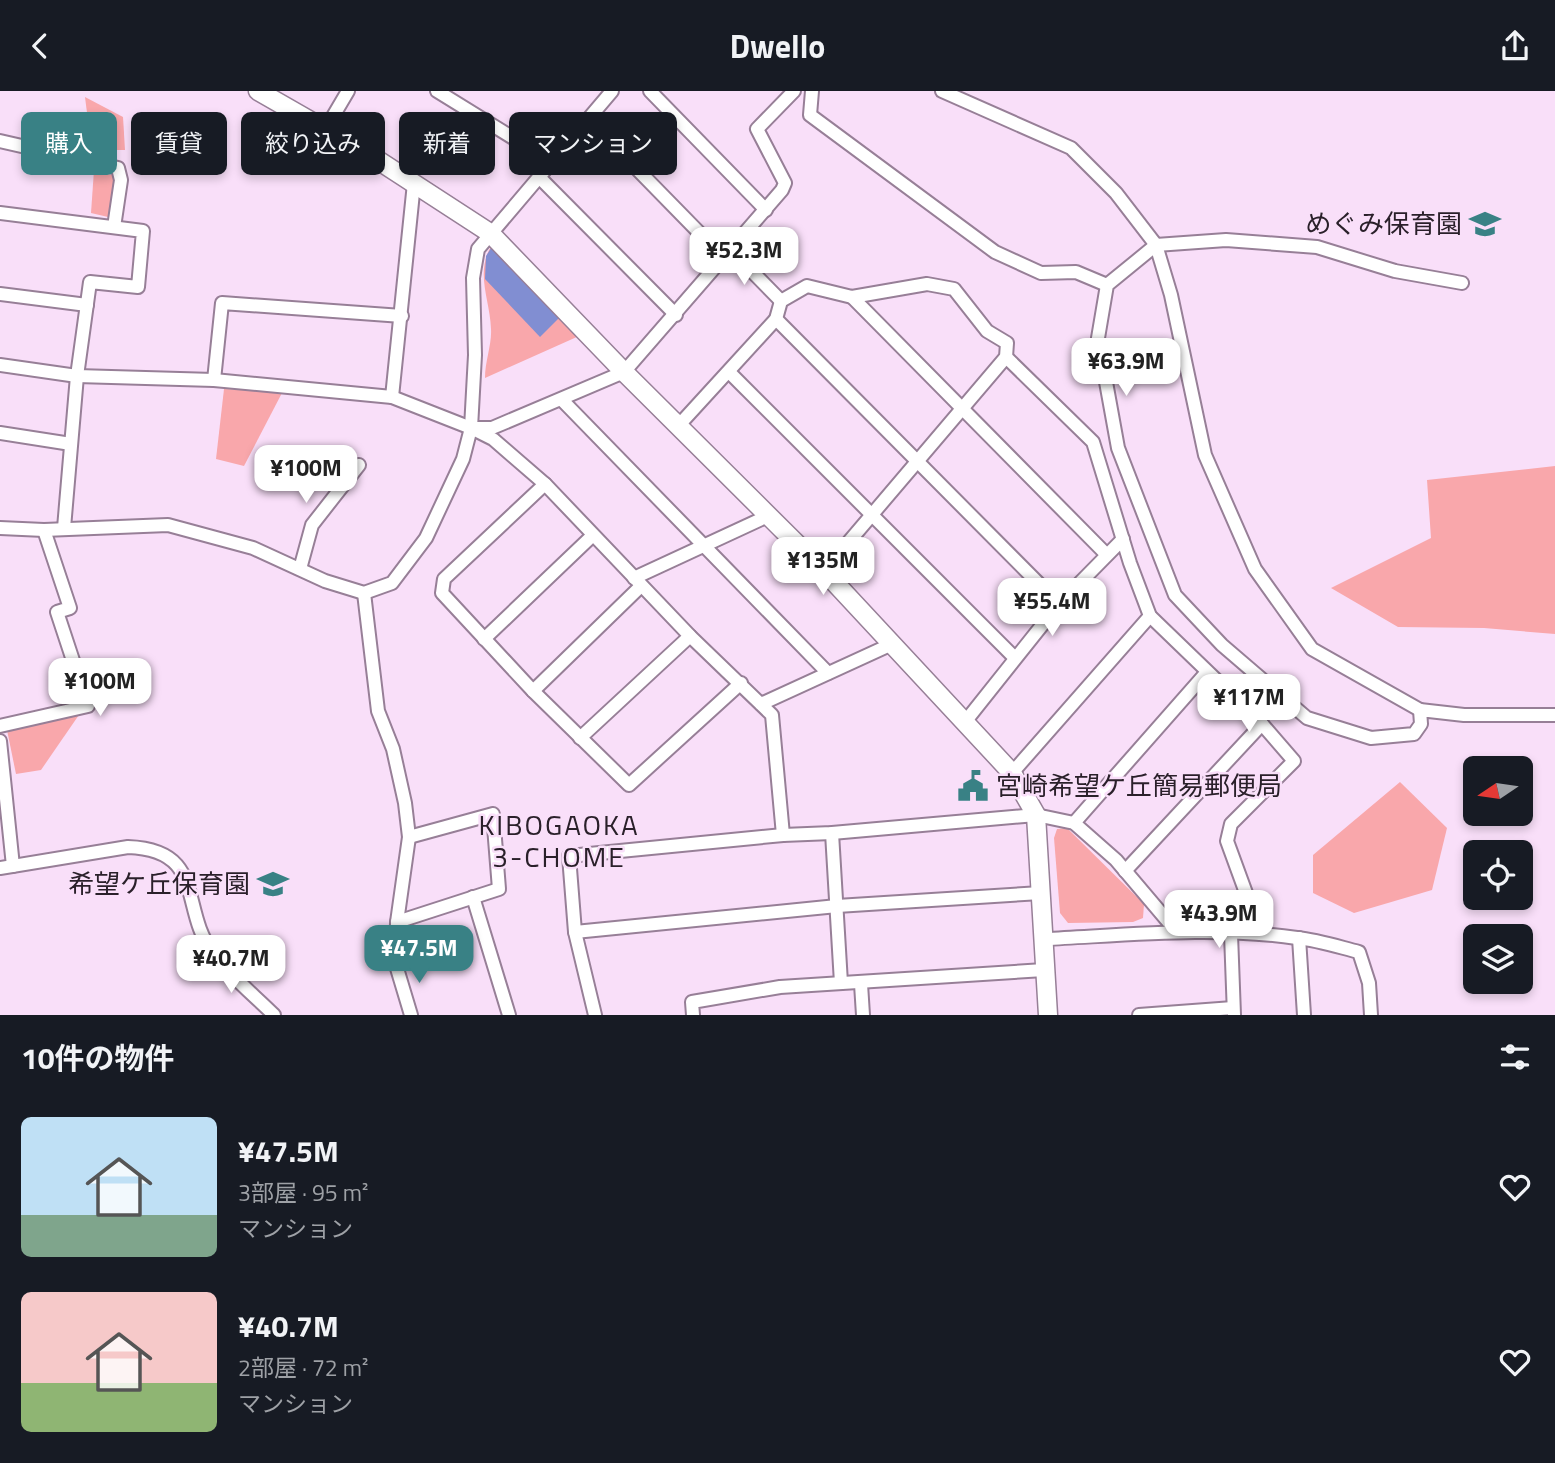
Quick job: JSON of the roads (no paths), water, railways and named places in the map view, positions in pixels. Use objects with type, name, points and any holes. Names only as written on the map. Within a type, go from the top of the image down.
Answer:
[{"type":"street","points":[[258,91],[295,112]]},
{"type":"street","points":[[335,112],[348,91]]},
{"type":"street","points":[[437,91],[509,135]]},
{"type":"street","points":[[595,112],[612,91]]},
{"type":"street","points":[[650,91],[766,209]]},
{"type":"street","points":[[471,428],[492,428],[624,372],[676,315],[785,183],[757,129],[794,91]]},
{"type":"street","points":[[811,91],[810,115],[995,252],[1041,272],[1076,272],[1107,285]]},
{"type":"street","points":[[942,91],[1072,148],[1096,170],[1156,245],[1171,295],[1205,454],[1255,569],[1312,649],[1420,710],[1476,716],[1555,715]]},
{"type":"street","points":[[0,141],[118,168],[121,180],[114,227]]},
{"type":"street","points":[[385,165],[490,233],[624,372],[770,515],[1012,773],[1036,815],[1048,1015]]},
{"type":"street","points":[[646,175],[727,254],[781,301]]},
{"type":"street","points":[[0,528],[44,530],[168,525],[253,548],[325,581],[364,593],[392,583],[426,538],[463,459],[471,428],[473,278],[478,249],[540,177],[676,315]]},
{"type":"street","points":[[392,397],[414,183]]},
{"type":"street","points":[[0,213],[143,231],[138,287],[90,282],[64,528]]},
{"type":"street","points":[[1420,710],[1421,724],[1414,734],[1371,738],[1307,718],[1222,645],[1175,595],[1118,448],[1098,338],[1107,285],[1156,245],[1226,240],[1317,247],[1395,271],[1462,283]]},
{"type":"street","points":[[680,424],[776,319],[781,301],[807,286],[852,297],[927,284],[951,287],[987,331],[1007,343],[1006,357],[963,411],[824,571]]},
{"type":"street","points":[[0,294],[87,305]]},
{"type":"street","points":[[852,297],[1106,554]]},
{"type":"street","points":[[214,380],[222,303],[402,316]]},
{"type":"street","points":[[776,319],[1059,604]]},
{"type":"street","points":[[1006,357],[1093,442],[1150,616],[1262,724],[1294,761],[1231,824],[1227,841],[1261,934]]},
{"type":"street","points":[[0,365],[78,376],[214,380],[392,397],[471,428],[499,443],[545,484],[690,636],[772,715],[783,835]]},
{"type":"street","points":[[729,372],[1014,657]]},
{"type":"street","points":[[562,400],[828,673]]},
{"type":"street","points":[[0,433],[71,444]]},
{"type":"street","points":[[300,569],[312,524],[359,465]]},
{"type":"street","points":[[545,484],[444,579],[442,593],[533,691],[629,785],[741,683]]},
{"type":"street","points":[[533,691],[638,582],[703,544],[770,515]]},
{"type":"street","points":[[0,726],[88,706],[57,612],[70,608],[44,530]]},
{"type":"street","points":[[484,639],[592,536]]},
{"type":"street","points":[[965,722],[1014,657],[1059,604],[1123,539]]},
{"type":"street","points":[[364,593],[378,711],[396,763],[410,837],[397,922],[396,965],[411,1015]]},
{"type":"street","points":[[1012,773],[1150,616]]},
{"type":"street","points":[[580,738],[690,636]]},
{"type":"street","points":[[761,704],[892,644]]},
{"type":"street","points":[[1074,824],[1207,672]]},
{"type":"street","points":[[1125,871],[1262,724]]},
{"type":"street","points":[[0,741],[7,867],[128,847],[147,847],[162,854],[177,863],[188,880],[199,922],[212,952],[274,1015]]},
{"type":"street","points":[[397,922],[499,889],[493,814],[410,837]]},
{"type":"street","points":[[595,1015],[575,932],[569,856],[783,835],[832,834],[1036,815],[1074,824],[1125,871],[1178,932]]},
{"type":"street","points":[[832,834],[841,983]]},
{"type":"street","points":[[575,932],[837,906],[1041,893]]},
{"type":"street","points":[[473,897],[509,1015]]},
{"type":"street","points":[[1045,939],[1178,932],[1261,934],[1299,938],[1359,952],[1369,983],[1371,1015]]},
{"type":"street","points":[[1139,1015],[1234,1011],[1231,934]]},
{"type":"street","points":[[1299,938],[1304,1015]]},
{"type":"street","points":[[693,1015],[692,1002],[780,987],[861,984],[1044,970]]},
{"type":"street","points":[[861,984],[863,1015]]},
{"type":"water","points":[[493,245],[560,317],[540,337],[485,279],[486,256]]},
{"type":"place","name":"めぐみ保育園","points":[[1485,224]]},
{"type":"place","name":"宮崎希望ケ丘簡易郵便局","points":[[973,786]]},
{"type":"place","name":"希望ケ丘保育園","points":[[273,884]]},
{"type":"district","name":"KIBOGAOKA 3-CHOME","points":[[559,841]]}]
